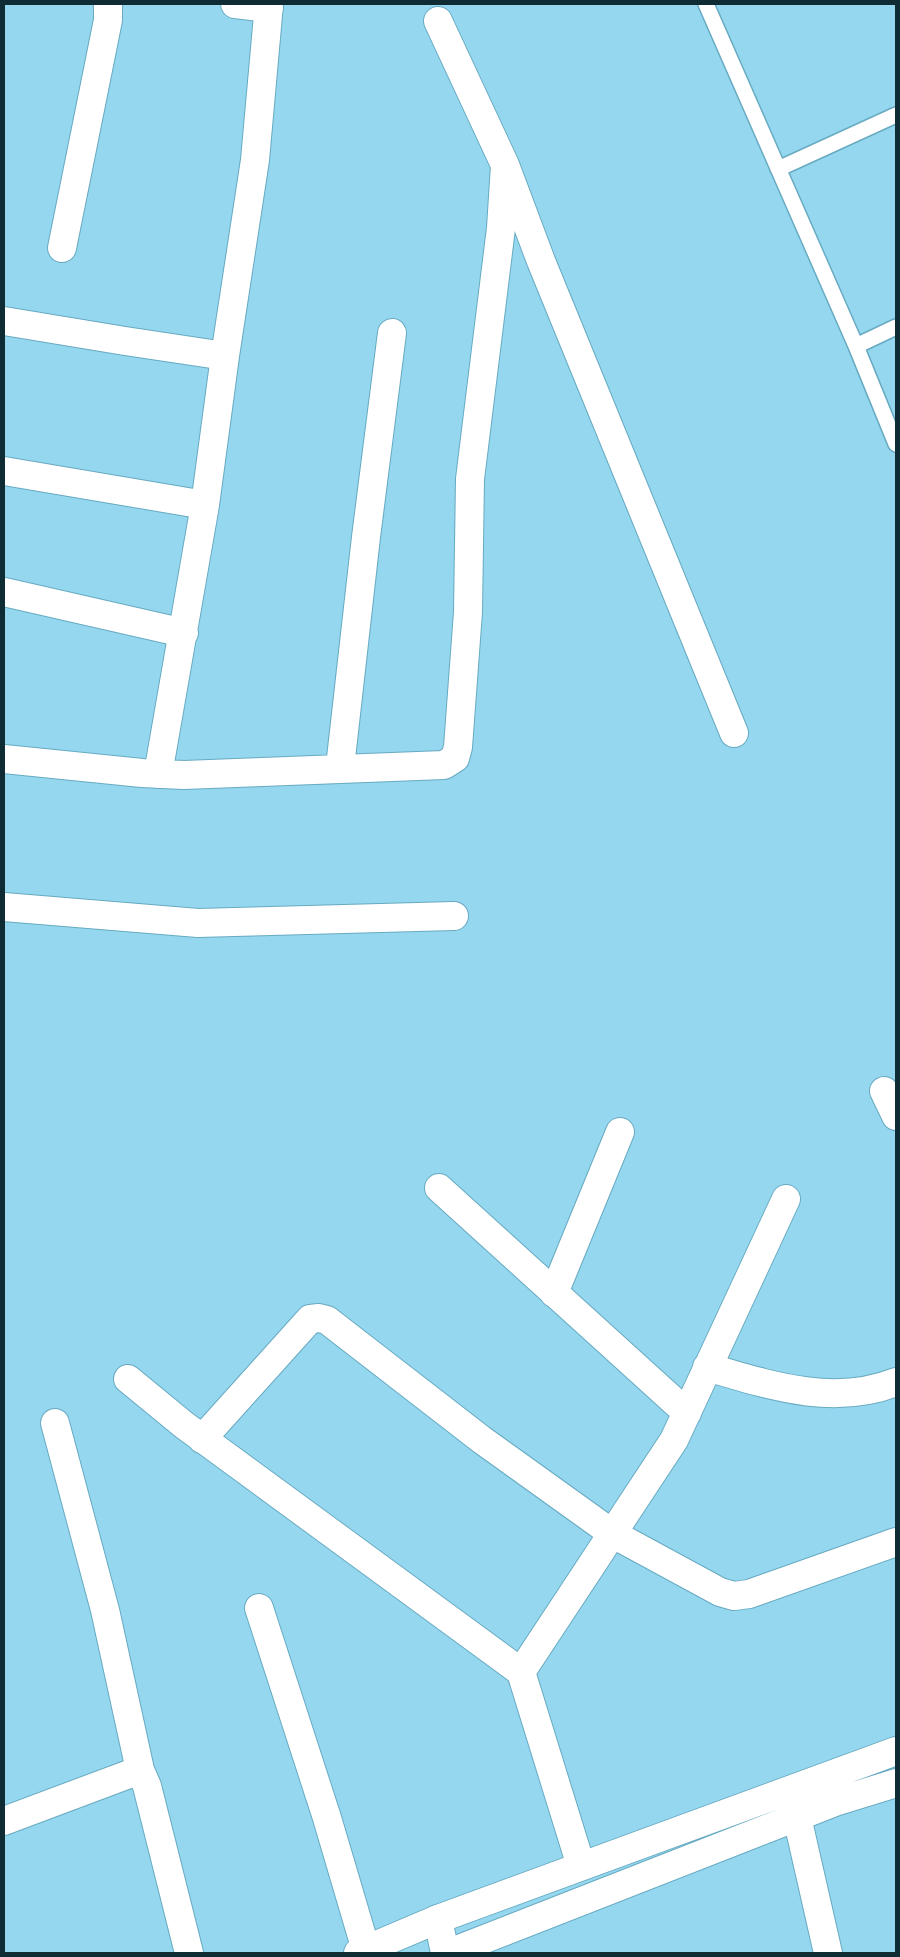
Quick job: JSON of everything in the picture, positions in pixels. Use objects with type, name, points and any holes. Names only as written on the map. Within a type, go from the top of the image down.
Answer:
[{"type":"street","points":[[62,248],[108,20],[108,4]]},
{"type":"street","points":[[158,774],[205,505],[225,356],[255,160],[269,6],[235,4]]},
{"type":"street","points":[[438,21],[504,165],[541,261],[734,733]]},
{"type":"street","points":[[4,759],[158,774],[184,774],[444,765],[455,758],[458,747],[468,612],[470,479],[501,228],[504,165]]},
{"type":"street","points":[[4,321],[225,356]]},
{"type":"street","points":[[340,768],[366,537],[392,333]]},
{"type":"street","points":[[4,471],[205,505]]},
{"type":"street","points":[[4,592],[184,633]]},
{"type":"street","points":[[4,907],[198,923],[454,916]]},
{"type":"street","points":[[884,1092],[896,1116]]},
{"type":"street","points":[[554,1293],[620,1132]]},
{"type":"street","points":[[439,1188],[686,1413]]},
{"type":"street","points":[[521,1672],[674,1440],[786,1199]]},
{"type":"street","points":[[202,1438],[310,1319],[318,1318],[327,1320],[482,1440],[613,1534],[720,1592],[734,1596],[749,1594],[896,1542]]},
{"type":"street","points":[[707,1367],[767,1385],[802,1392],[834,1394],[882,1387],[896,1382]]},
{"type":"street","points":[[128,1379],[184,1426],[521,1672],[582,1866]]},
{"type":"street","points":[[55,1424],[105,1610],[140,1770],[146,1786],[189,1953]]},
{"type":"street","points":[[259,1608],[327,1818],[362,1952],[438,1919],[896,1750]]},
{"type":"street","points":[[4,1821],[140,1770]]},
{"type":"street","points":[[449,1953],[834,1802],[896,1783]]},
{"type":"street","points":[[797,1817],[828,1953]]},
{"type":"street","points":[[438,1919],[445,1953]]},
{"type":"lane","points":[[706,4],[856,346],[896,444]]},
{"type":"lane","points":[[778,169],[896,115]]},
{"type":"lane","points":[[856,346],[896,327]]}]
